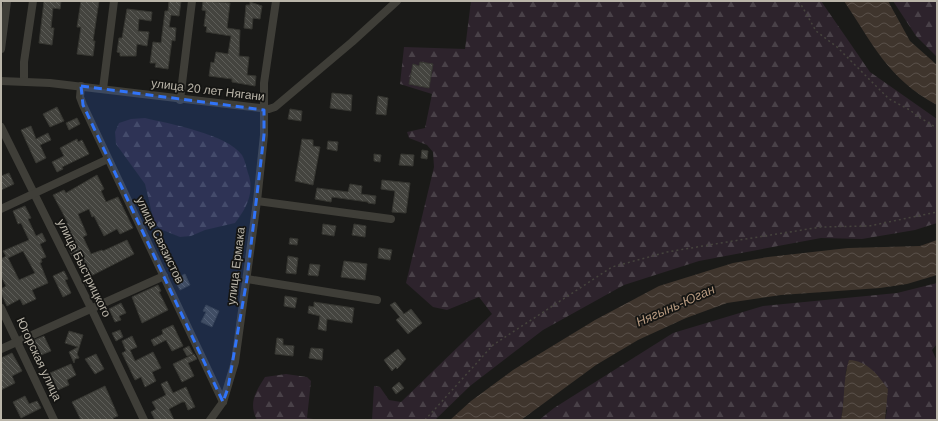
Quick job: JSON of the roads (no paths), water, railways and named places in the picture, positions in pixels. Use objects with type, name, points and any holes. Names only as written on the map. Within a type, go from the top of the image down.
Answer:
[{"type":"street","points":[[1,49],[7,1]]},
{"type":"street","points":[[24,80],[24,62],[33,1]]},
{"type":"street","points":[[103,89],[114,1]]},
{"type":"street","points":[[180,100],[192,1]]},
{"type":"street","name":"улица Ермака","points":[[210,420],[223,402],[235,362],[257,201],[264,135],[264,83],[276,1]]},
{"type":"street","name":"улица 20 лет Нягани","points":[[1,81],[24,80],[81,86],[264,110],[275,107],[352,42],[397,1]]},
{"type":"street","name":"улица Связистов","points":[[81,86],[81,101],[223,402]]},
{"type":"street","name":"улица Быстрицкого","points":[[1,128],[91,308],[144,420]]},
{"type":"street","points":[[1,209],[108,159]]},
{"type":"street","points":[[257,201],[391,219]]},
{"type":"street","points":[[1,349],[164,276]]},
{"type":"street","points":[[247,279],[377,300]]},
{"type":"street","name":"Югорская улица","points":[[1,308],[54,420]]},
{"type":"water","points":[[844,1],[888,1],[910,41],[937,65],[937,105],[920,95],[894,72],[873,46]]},
{"type":"water","name":"Нягынь-Юган","points":[[937,240],[937,275],[907,284],[880,288],[781,295],[727,303],[686,318],[638,340],[596,365],[521,420],[450,420],[471,401],[513,370],[595,320],[659,286],[733,263],[768,257],[848,248],[920,246]]},
{"type":"water","points":[[849,360],[862,363],[867,366],[876,374],[888,389],[885,420],[841,420]]}]
